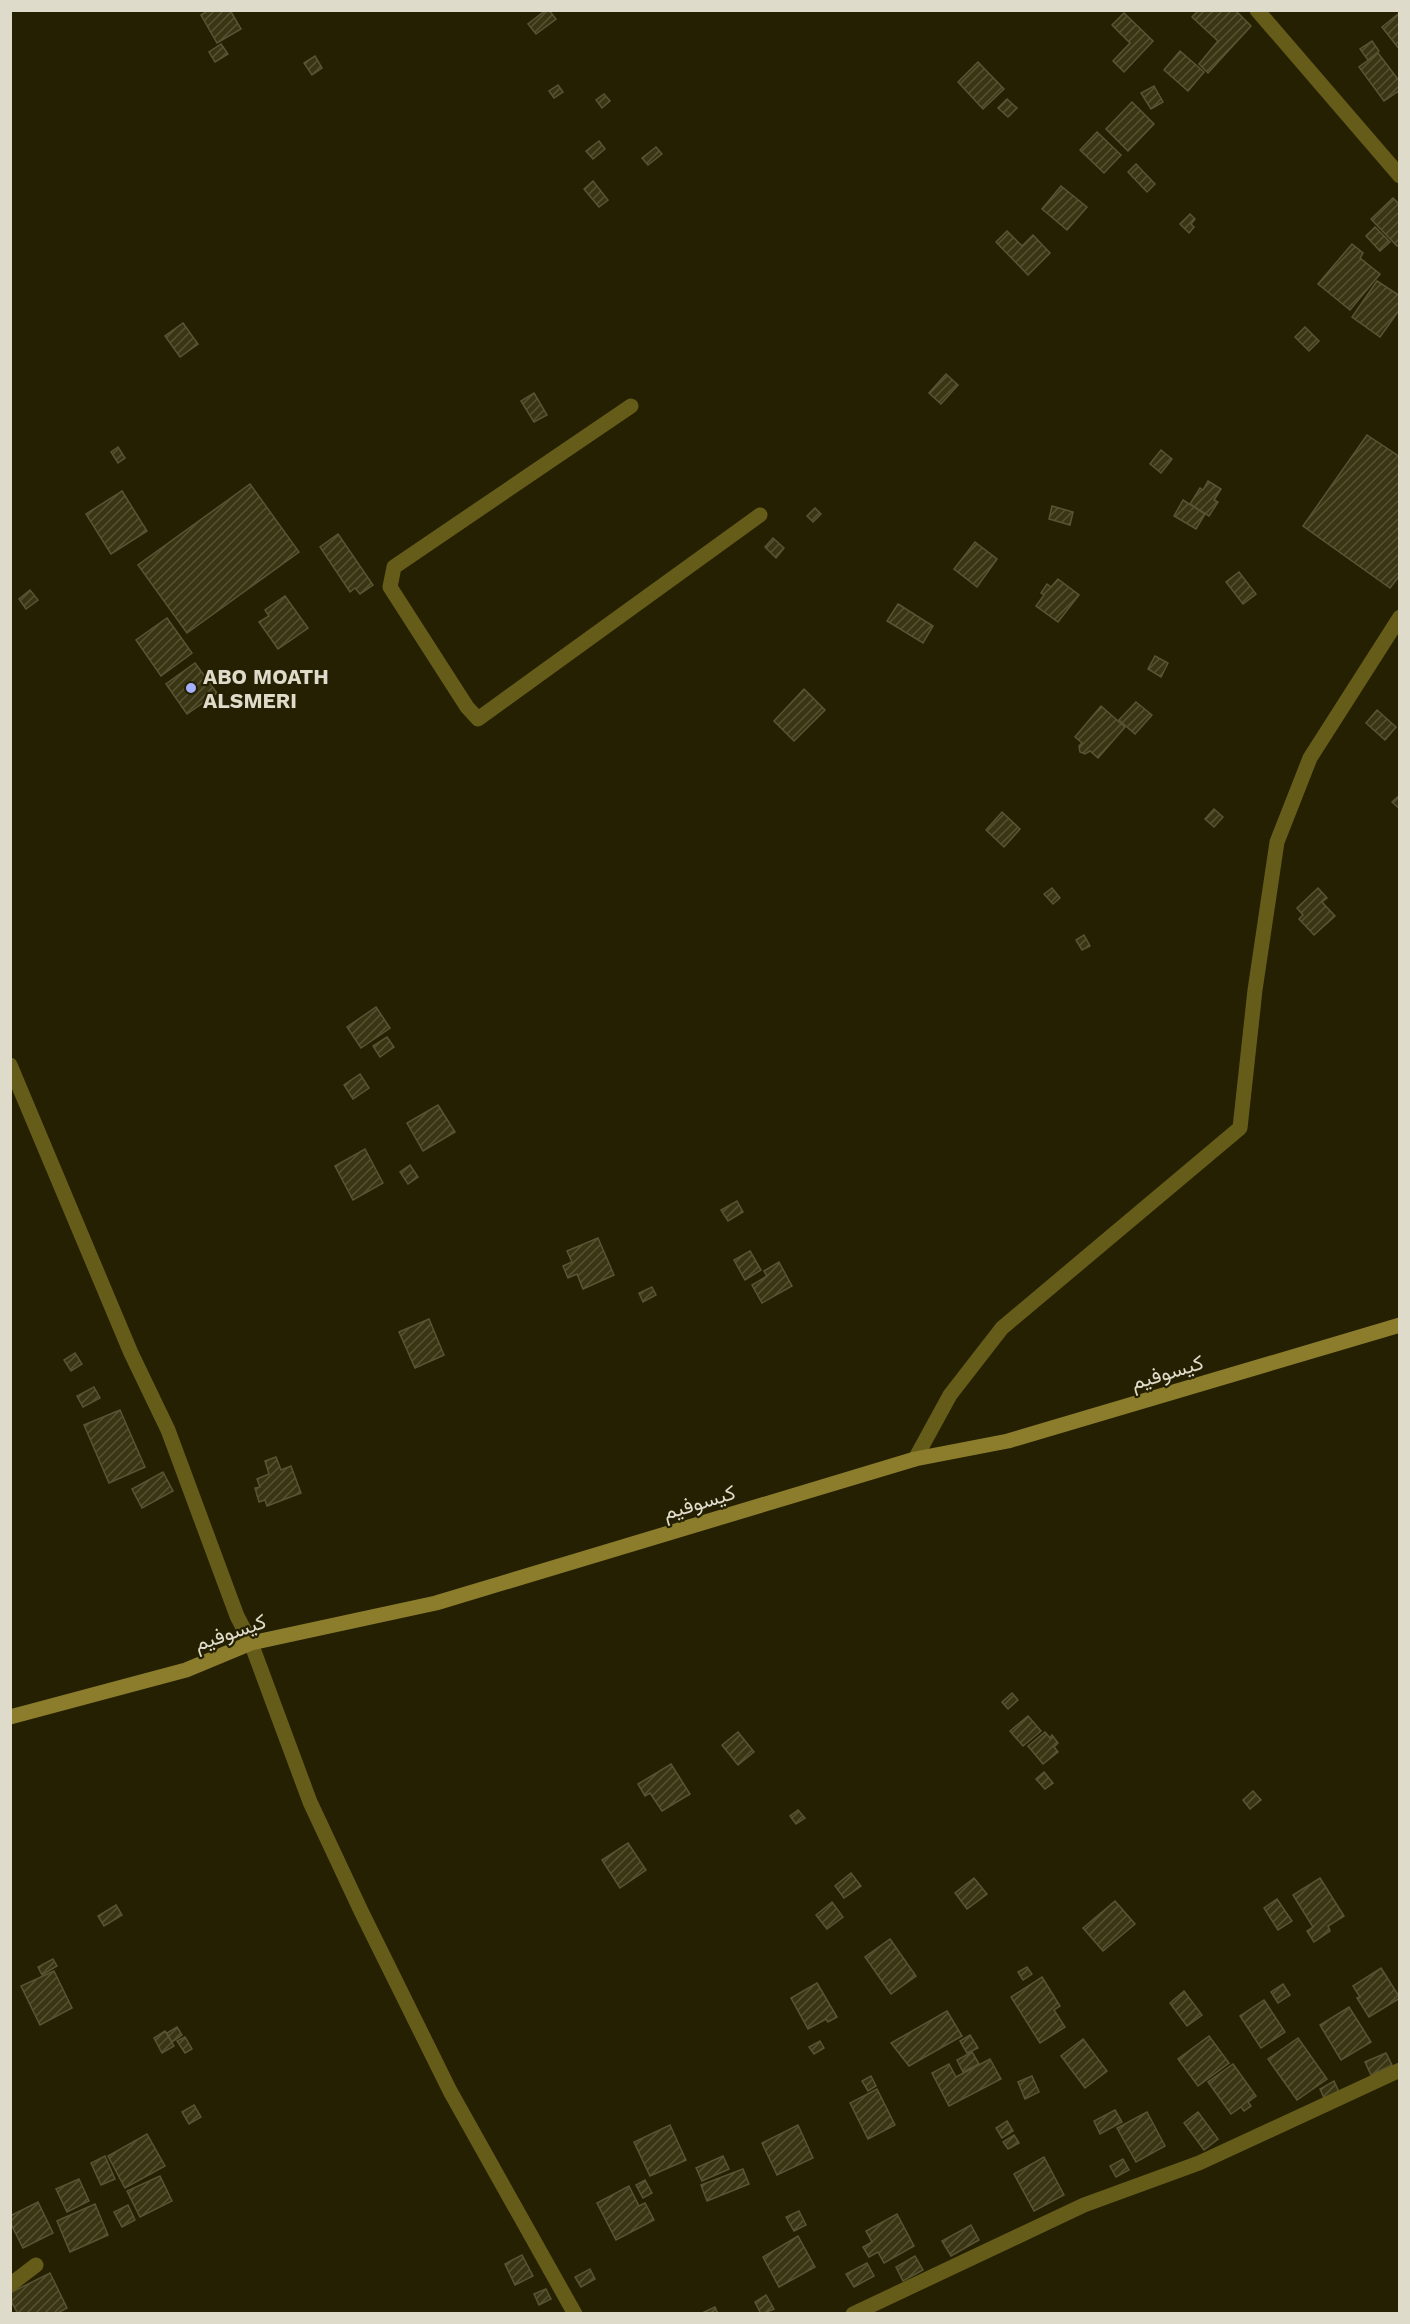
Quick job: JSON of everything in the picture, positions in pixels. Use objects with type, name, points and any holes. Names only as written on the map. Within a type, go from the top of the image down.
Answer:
[{"type":"street","points":[[1257,10],[1400,176]]},
{"type":"street","points":[[630,406],[394,567],[390,587],[467,707],[478,719],[760,514]]},
{"type":"street","points":[[915,1459],[950,1395],[1002,1328],[1240,1128],[1255,990],[1277,842],[1310,758],[1400,617]]},
{"type":"street","points":[[10,1065],[131,1353],[168,1430],[237,1616],[251,1643],[310,1802],[450,2091],[576,2313]]},
{"type":"street","name":"كيسوفيم","points":[[10,1717],[186,1670],[251,1643],[436,1603],[915,1459],[1008,1441],[1400,1325]]},
{"type":"street","points":[[853,2313],[1084,2205],[1198,2163],[1400,2070]]},
{"type":"street","points":[[10,2285],[36,2265]]},
{"type":"building","points":[[209,10],[230,10],[241,29],[217,43],[201,15]]},
{"type":"building","points":[[549,10],[556,19],[536,34],[528,24]]},
{"type":"building","points":[[1199,10],[1235,10],[1251,26],[1208,73],[1199,64],[1218,41],[1192,17]]},
{"type":"building","points":[[1124,13],[1153,41],[1124,72],[1113,61],[1130,43],[1112,25]]},
{"type":"building","points":[[1398,14],[1400,16],[1400,50],[1382,27]]},
{"type":"building","points":[[1372,41],[1379,51],[1368,60],[1360,49]]},
{"type":"building","points":[[221,44],[228,54],[215,62],[209,52]]},
{"type":"building","points":[[1180,51],[1204,72],[1188,91],[1164,70]]},
{"type":"building","points":[[1378,53],[1400,82],[1400,90],[1384,101],[1359,67]]},
{"type":"building","points":[[315,56],[322,68],[312,75],[304,63]]},
{"type":"building","points":[[978,62],[1004,89],[983,109],[958,82]]},
{"type":"building","points":[[558,85],[563,92],[554,98],[549,91]]},
{"type":"building","points":[[1154,86],[1163,102],[1151,109],[1141,93]]},
{"type":"building","points":[[604,94],[610,101],[602,108],[596,100]]},
{"type":"building","points":[[1007,99],[1017,108],[1008,117],[998,108]]},
{"type":"building","points":[[1132,102],[1154,124],[1128,151],[1106,129]]},
{"type":"building","points":[[1097,132],[1121,155],[1104,173],[1080,150]]},
{"type":"building","points":[[599,141],[605,149],[593,159],[586,151]]},
{"type":"building","points":[[656,147],[662,154],[648,165],[642,158]]},
{"type":"building","points":[[1136,164],[1155,184],[1147,192],[1128,172]]},
{"type":"building","points":[[593,181],[608,200],[599,207],[584,189]]},
{"type":"building","points":[[1061,186],[1087,207],[1067,230],[1042,209]]},
{"type":"building","points":[[1393,198],[1400,205],[1400,244],[1397,246],[1371,219]]},
{"type":"building","points":[[1190,214],[1195,219],[1191,224],[1194,227],[1189,233],[1180,224]]},
{"type":"building","points":[[1375,227],[1390,242],[1380,251],[1366,236]]},
{"type":"building","points":[[1007,231],[1022,246],[1033,235],[1050,253],[1028,275],[996,242]]},
{"type":"building","points":[[1352,244],[1363,253],[1360,258],[1380,274],[1350,310],[1318,284]]},
{"type":"building","points":[[1377,281],[1400,296],[1400,309],[1380,337],[1352,317]]},
{"type":"building","points":[[183,323],[198,344],[180,357],[165,336]]},
{"type":"building","points":[[1305,327],[1319,341],[1309,351],[1295,337]]},
{"type":"building","points":[[946,374],[958,385],[941,404],[929,393]]},
{"type":"building","points":[[534,393],[547,415],[534,422],[521,401]]},
{"type":"building","points":[[1367,435],[1400,457],[1400,575],[1390,588],[1303,526]]},
{"type":"building","points":[[118,447],[125,458],[118,463],[111,452]]},
{"type":"building","points":[[1161,450],[1172,459],[1161,473],[1150,464]]},
{"type":"building","points":[[1208,481],[1221,489],[1214,500],[1218,502],[1209,516],[1190,504],[1200,488],[1203,490]]},
{"type":"building","points":[[250,484],[299,552],[187,633],[138,565]]},
{"type":"building","points":[[122,491],[147,531],[111,554],[86,514]]},
{"type":"building","points":[[1183,500],[1205,514],[1196,529],[1174,516]]},
{"type":"building","points":[[1052,506],[1073,512],[1070,525],[1049,519]]},
{"type":"building","points":[[815,508],[821,514],[813,522],[807,516]]},
{"type":"building","points":[[338,534],[373,585],[360,594],[355,588],[350,592],[320,547]]},
{"type":"building","points":[[773,538],[784,548],[776,558],[765,547]]},
{"type":"building","points":[[975,542],[997,559],[977,587],[954,569]]},
{"type":"building","points":[[1239,572],[1256,594],[1243,604],[1226,582]]},
{"type":"building","points":[[1058,579],[1079,595],[1058,622],[1036,606],[1044,595],[1041,593],[1047,584],[1051,587]]},
{"type":"building","points":[[30,590],[38,600],[26,609],[19,599]]},
{"type":"building","points":[[285,596],[308,628],[278,649],[259,622],[269,616],[265,610]]},
{"type":"building","points":[[898,604],[933,626],[923,643],[887,621]]},
{"type":"building","points":[[167,618],[192,653],[161,676],[136,640]]},
{"type":"building","points":[[1155,656],[1168,663],[1161,677],[1148,669]]},
{"type":"building","name":"ABO MOATH ALSMERI","points":[[195,663],[217,693],[187,714],[166,684]]},
{"type":"building","points":[[804,689],[825,710],[794,741],[774,721]]},
{"type":"building","points":[[1136,702],[1152,715],[1135,734],[1119,720]]},
{"type":"building","points":[[1101,706],[1125,727],[1098,758],[1090,751],[1085,754],[1080,752],[1079,746],[1082,743],[1075,737]]},
{"type":"building","points":[[1377,710],[1396,727],[1385,740],[1366,723]]},
{"type":"building","points":[[1400,795],[1400,809],[1392,802]]},
{"type":"building","points":[[1214,809],[1223,817],[1214,827],[1205,819]]},
{"type":"building","points":[[1002,812],[1020,829],[1004,847],[986,830]]},
{"type":"building","points":[[1052,888],[1060,898],[1053,904],[1044,894]]},
{"type":"building","points":[[1318,888],[1327,898],[1322,902],[1335,916],[1314,935],[1299,919],[1303,915],[1297,908]]},
{"type":"building","points":[[1084,935],[1090,946],[1082,950],[1076,940]]},
{"type":"building","points":[[376,1007],[390,1028],[361,1048],[347,1027]]},
{"type":"building","points":[[387,1037],[394,1047],[380,1057],[373,1046]]},
{"type":"building","points":[[360,1074],[369,1088],[353,1099],[344,1085]]},
{"type":"building","points":[[438,1105],[455,1132],[423,1151],[407,1123]]},
{"type":"building","points":[[365,1149],[383,1183],[353,1200],[335,1166]]},
{"type":"building","points":[[410,1165],[418,1177],[408,1184],[400,1172]]},
{"type":"building","points":[[737,1201],[743,1212],[728,1221],[721,1210]]},
{"type":"building","points":[[598,1238],[614,1275],[583,1289],[577,1274],[568,1278],[563,1266],[572,1262],[567,1251]]},
{"type":"building","points":[[750,1251],[761,1270],[745,1280],[734,1260]]},
{"type":"building","points":[[779,1262],[792,1286],[762,1303],[752,1285],[767,1276],[764,1271]]},
{"type":"building","points":[[652,1287],[656,1295],[643,1302],[639,1293]]},
{"type":"building","points":[[429,1319],[444,1355],[415,1368],[399,1332]]},
{"type":"building","points":[[75,1353],[82,1364],[71,1371],[64,1360]]},
{"type":"building","points":[[94,1387],[100,1398],[83,1407],[77,1396]]},
{"type":"building","points":[[120,1410],[145,1467],[109,1483],[84,1425]]},
{"type":"building","points":[[276,1457],[281,1470],[291,1466],[301,1493],[267,1506],[265,1500],[259,1502],[255,1488],[260,1487],[257,1479],[269,1474],[265,1461]]},
{"type":"building","points":[[163,1472],[173,1491],[142,1508],[132,1489]]},
{"type":"building","points":[[1012,1693],[1018,1700],[1008,1709],[1002,1702]]},
{"type":"building","points":[[1028,1716],[1041,1731],[1023,1746],[1010,1731]]},
{"type":"building","points":[[738,1732],[754,1752],[738,1765],[722,1745]]},
{"type":"building","points":[[1045,1732],[1050,1738],[1052,1735],[1058,1743],[1054,1747],[1058,1752],[1043,1764],[1028,1746]]},
{"type":"building","points":[[671,1764],[690,1794],[662,1811],[650,1793],[645,1796],[638,1784]]},
{"type":"building","points":[[1044,1772],[1053,1783],[1045,1789],[1036,1779]]},
{"type":"building","points":[[1253,1791],[1261,1800],[1250,1809],[1243,1800]]},
{"type":"building","points":[[798,1810],[805,1818],[796,1824],[790,1816]]},
{"type":"building","points":[[628,1843],[646,1870],[620,1888],[602,1860]]},
{"type":"building","points":[[851,1873],[861,1886],[844,1898],[835,1886]]},
{"type":"building","points":[[974,1878],[987,1894],[967,1909],[955,1893]]},
{"type":"building","points":[[1320,1878],[1344,1916],[1328,1926],[1330,1931],[1314,1942],[1307,1931],[1313,1927],[1293,1895]]},
{"type":"building","points":[[1277,1899],[1292,1921],[1278,1930],[1264,1908]]},
{"type":"building","points":[[1115,1901],[1135,1924],[1103,1951],[1083,1928]]},
{"type":"building","points":[[832,1902],[843,1917],[827,1929],[816,1915]]},
{"type":"building","points":[[116,1905],[122,1915],[104,1926],[98,1916]]},
{"type":"building","points":[[890,1939],[916,1976],[891,1994],[865,1957]]},
{"type":"building","points":[[53,1959],[57,1966],[42,1975],[38,1967]]},
{"type":"building","points":[[1027,1967],[1032,1974],[1023,1980],[1018,1972]]},
{"type":"building","points":[[1381,1968],[1400,1998],[1369,2017],[1357,1998],[1360,1997],[1353,1986]]},
{"type":"building","points":[[54,1971],[72,2008],[40,2025],[21,1986]]},
{"type":"building","points":[[1042,1977],[1060,2006],[1054,2010],[1065,2027],[1040,2043],[1011,1997]]},
{"type":"building","points":[[817,1983],[837,2017],[828,2022],[826,2019],[808,2029],[791,1998]]},
{"type":"building","points":[[1283,1984],[1290,1995],[1278,2003],[1271,1992]]},
{"type":"building","points":[[1184,1991],[1202,2015],[1187,2026],[1170,2003]]},
{"type":"building","points":[[1264,2000],[1285,2032],[1261,2048],[1240,2016]]},
{"type":"building","points":[[1349,2007],[1371,2042],[1341,2060],[1320,2025]]},
{"type":"building","points":[[947,2011],[962,2036],[909,2066],[891,2043]]},
{"type":"building","points":[[177,2027],[182,2035],[172,2042],[167,2033]]},
{"type":"building","points":[[165,2031],[174,2046],[162,2053],[154,2038]]},
{"type":"building","points":[[970,2035],[978,2048],[967,2053],[960,2041]]},
{"type":"building","points":[[1209,2036],[1229,2063],[1198,2086],[1178,2059]]},
{"type":"building","points":[[185,2037],[192,2049],[185,2053],[177,2041]]},
{"type":"building","points":[[1298,2038],[1327,2079],[1297,2100],[1268,2059]]},
{"type":"building","points":[[1083,2039],[1107,2071],[1085,2088],[1061,2056]]},
{"type":"building","points":[[820,2041],[824,2048],[814,2054],[809,2047]]},
{"type":"building","points":[[972,2052],[979,2064],[963,2072],[957,2060]]},
{"type":"building","points":[[1386,2053],[1392,2065],[1371,2075],[1365,2062]]},
{"type":"building","points":[[990,2059],[1001,2079],[949,2106],[932,2073],[949,2064],[956,2077]]},
{"type":"building","points":[[1233,2064],[1256,2096],[1248,2102],[1251,2106],[1244,2111],[1241,2107],[1231,2114],[1208,2082]]},
{"type":"building","points":[[871,2076],[876,2086],[868,2091],[862,2081]]},
{"type":"building","points":[[1032,2076],[1039,2092],[1025,2099],[1018,2082]]},
{"type":"building","points":[[1334,2081],[1339,2092],[1324,2098],[1320,2089]]},
{"type":"building","points":[[877,2089],[895,2125],[868,2139],[850,2103]]},
{"type":"building","points":[[194,2105],[201,2117],[189,2124],[182,2112]]},
{"type":"building","points":[[1115,2110],[1122,2122],[1100,2134],[1094,2121]]},
{"type":"building","points":[[1147,2112],[1165,2146],[1136,2162],[1117,2128]]},
{"type":"building","points":[[1198,2112],[1218,2139],[1204,2150],[1184,2123]]},
{"type":"building","points":[[1007,2121],[1013,2131],[1002,2138],[996,2128]]},
{"type":"building","points":[[670,2125],[686,2160],[650,2176],[634,2142]]},
{"type":"building","points":[[798,2125],[813,2158],[777,2175],[762,2143]]},
{"type":"building","points":[[147,2134],[165,2166],[125,2188],[108,2156]]},
{"type":"building","points":[[1014,2135],[1019,2143],[1008,2149],[1003,2142]]},
{"type":"building","points":[[105,2156],[115,2179],[101,2185],[91,2163]]},
{"type":"building","points":[[723,2156],[729,2169],[702,2181],[696,2168]]},
{"type":"building","points":[[1044,2157],[1064,2195],[1034,2211],[1014,2174]]},
{"type":"building","points":[[1123,2159],[1129,2170],[1116,2177],[1110,2166]]},
{"type":"building","points":[[743,2169],[749,2184],[707,2201],[701,2185]]},
{"type":"building","points":[[160,2176],[172,2201],[140,2217],[127,2191]]},
{"type":"building","points":[[79,2179],[89,2201],[67,2212],[56,2189]]},
{"type":"building","points":[[645,2180],[652,2193],[643,2198],[636,2185]]},
{"type":"building","points":[[629,2186],[639,2206],[645,2203],[654,2220],[616,2240],[597,2203]]},
{"type":"building","points":[[38,2202],[53,2233],[23,2248],[10,2222],[10,2216]]},
{"type":"building","points":[[95,2204],[108,2235],[70,2252],[57,2221]]},
{"type":"building","points":[[128,2205],[135,2220],[122,2227],[114,2212]]},
{"type":"building","points":[[799,2211],[806,2225],[794,2231],[786,2217]]},
{"type":"building","points":[[897,2214],[914,2246],[884,2263],[878,2252],[869,2257],[863,2247],[872,2242],[866,2231]]},
{"type":"building","points":[[971,2225],[979,2240],[951,2256],[942,2241]]},
{"type":"building","points":[[798,2236],[815,2267],[779,2287],[763,2257]]},
{"type":"building","points":[[522,2255],[533,2276],[515,2285],[505,2264]]},
{"type":"building","points":[[915,2256],[923,2270],[903,2281],[896,2267]]},
{"type":"building","points":[[867,2263],[874,2276],[854,2287],[846,2274]]},
{"type":"building","points":[[590,2269],[595,2279],[581,2287],[575,2277]]},
{"type":"building","points":[[50,2273],[67,2308],[56,2314],[18,2314],[10,2299],[10,2293]]},
{"type":"building","points":[[546,2289],[551,2299],[539,2305],[534,2294]]},
{"type":"building","points":[[766,2295],[774,2309],[761,2314],[755,2302]]},
{"type":"building","points":[[715,2307],[718,2314],[700,2314]]},
{"type":"place","name":"ABO MOATH ALSMERI","points":[[191,688]]}]
